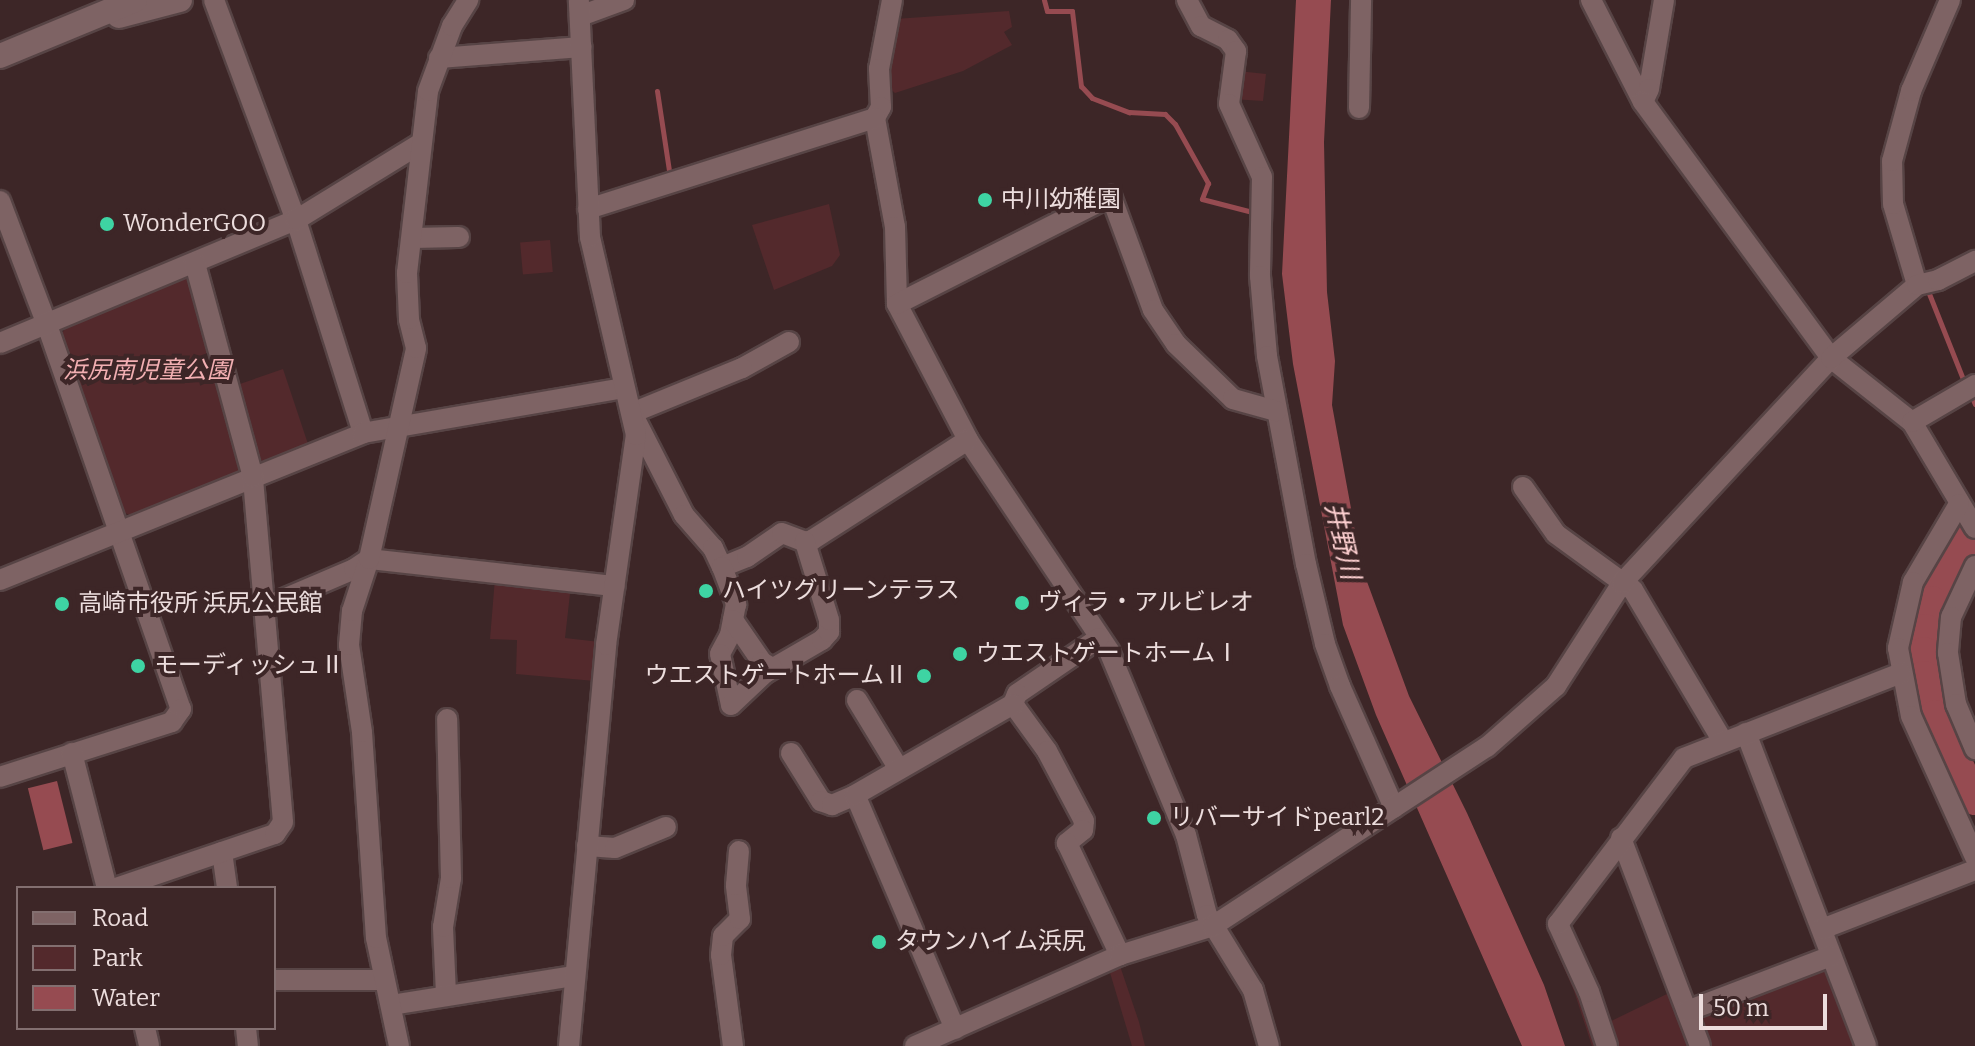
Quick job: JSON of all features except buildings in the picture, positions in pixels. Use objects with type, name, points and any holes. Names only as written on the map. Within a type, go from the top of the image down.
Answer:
[{"type":"street","points":[[0,56],[135,0]]},
{"type":"street","points":[[78,26],[180,0]]},
{"type":"street","points":[[214,0],[296,220],[363,433]]},
{"type":"street","points":[[399,1046],[384,980],[370,878],[362,732],[349,645],[352,611],[369,559],[416,348],[409,319],[407,273],[422,168],[421,143],[428,91],[452,26],[468,0]]},
{"type":"street","points":[[624,0],[580,8],[588,209],[596,270],[623,388],[632,413],[684,515],[713,548],[736,604],[720,654],[731,705],[772,668],[822,640],[829,632],[829,620],[805,542]]},
{"type":"street","points":[[892,0],[879,69],[881,107],[875,118],[895,227],[897,304],[968,440],[1118,669],[1173,800],[1213,926],[1253,990],[1269,1046]]},
{"type":"street","points":[[1187,0],[1201,26],[1228,40],[1236,51],[1229,104],[1262,177],[1260,276],[1276,411],[1325,644],[1366,749],[1396,806]]},
{"type":"street","points":[[1359,108],[1361,0]]},
{"type":"street","points":[[1591,0],[1643,102],[1831,358],[1912,422],[1967,515],[1913,582],[1901,626],[1901,673],[1911,716],[1975,857]]},
{"type":"street","points":[[1643,102],[1649,89],[1664,0]]},
{"type":"street","points":[[1923,284],[1893,204],[1892,161],[1911,91],[1950,0]]},
{"type":"street","points":[[439,58],[582,47]]},
{"type":"street","points":[[588,209],[875,118]]},
{"type":"street","points":[[0,343],[296,220],[421,143]]},
{"type":"street","points":[[897,304],[1111,196],[1153,310],[1176,344],[1233,399],[1254,408],[1276,411]]},
{"type":"street","points":[[0,777],[172,722],[181,709],[47,325],[2,214]]},
{"type":"street","points":[[412,238],[459,237]]},
{"type":"street","points":[[915,1046],[1120,955],[1213,926],[1465,762],[1540,703],[1556,686],[1622,583],[1831,358],[1923,284],[1975,261]]},
{"type":"street","points":[[122,886],[275,834],[283,822],[253,477],[195,263]]},
{"type":"street","points":[[632,413],[742,368],[789,342]]},
{"type":"street","points":[[0,580],[363,433],[623,388]]},
{"type":"street","points":[[1912,422],[1970,388]]},
{"type":"street","points":[[569,1046],[615,586],[636,435],[632,413]]},
{"type":"street","points":[[805,542],[968,440]]},
{"type":"street","points":[[1523,487],[1556,534],[1633,590],[1722,740]]},
{"type":"street","points":[[722,567],[747,557],[782,533],[805,542]]},
{"type":"street","points":[[265,607],[369,559],[615,586]]},
{"type":"street","points":[[1975,566],[1951,617],[1948,653],[1956,704],[1975,749]]},
{"type":"street","points":[[733,620],[762,662],[772,668]]},
{"type":"street","points":[[791,753],[821,801],[832,805],[855,795],[1013,704],[1022,691],[1099,638]]},
{"type":"street","points":[[1607,1046],[1589,992],[1558,924],[1684,758],[1722,740],[1901,673]]},
{"type":"street","points":[[857,700],[899,769]]},
{"type":"street","points":[[1013,704],[1047,751],[1084,821],[1083,830],[1067,843],[1120,955]]},
{"type":"street","points":[[446,994],[443,927],[451,878],[447,719]]},
{"type":"street","points":[[1746,733],[1866,1046]]},
{"type":"street","points":[[72,753],[106,886]]},
{"type":"street","points":[[855,795],[955,1029]]},
{"type":"street","points":[[587,846],[615,848],[666,827]]},
{"type":"street","points":[[1621,838],[1700,1046]]},
{"type":"street","points":[[733,1046],[721,955],[723,936],[740,919],[736,885],[739,851]]},
{"type":"street","points":[[222,852],[227,886]]},
{"type":"street","points":[[1822,929],[1975,870]]},
{"type":"street","points":[[1687,1011],[1831,956]]},
{"type":"street","points":[[391,1005],[574,976]]},
{"type":"street","points":[[276,980],[384,980]]},
{"type":"green space","points":[[1009,11],[1012,27],[1004,32],[1012,45],[963,71],[895,93],[888,87],[885,50],[895,19]]},
{"type":"green space","points":[[1238,71],[1266,74],[1263,101],[1232,99]]},
{"type":"green space","points":[[829,204],[840,255],[832,266],[774,290],[752,225]]},
{"type":"green space","points":[[550,240],[553,272],[523,274],[520,243]]},
{"type":"green space","name":"浜尻南児童公園","points":[[185,275],[192,280],[243,465],[238,475],[135,517],[125,513],[62,334],[67,324]]},
{"type":"green space","points":[[283,369],[309,447],[267,463],[256,458],[237,385]]},
{"type":"green space","points":[[495,578],[571,585],[565,638],[600,642],[595,681],[516,674],[517,640],[490,639]]},
{"type":"green space","points":[[1552,920],[1579,983],[1576,990],[1583,1007],[1591,1008],[1601,1046],[1592,1046],[1574,991],[1546,927]]},
{"type":"green space","points":[[1119,963],[1145,1046],[1132,1046],[1108,966]]},
{"type":"green space","points":[[1822,969],[1831,976],[1857,1046],[1708,1046],[1700,1024],[1706,1014]]},
{"type":"green space","points":[[1671,992],[1691,1046],[1613,1046],[1605,1024]]},
{"type":"water","name":"井野川","points":[[1296,0],[1331,0],[1324,142],[1327,292],[1335,361],[1332,405],[1362,568],[1409,696],[1467,813],[1544,985],[1565,1046],[1522,1046],[1376,715],[1343,625],[1293,364],[1282,274]]},
{"type":"water","points":[[57,781],[72,843],[43,850],[28,788]]},
{"type":"waterway","points":[[1044,0],[1047,11],[1072,11],[1081,86],[1092,98],[1129,112],[1165,114],[1175,124],[1208,183],[1202,199],[1256,213]]},
{"type":"waterway","points":[[657,91],[670,177]]},
{"type":"waterway","points":[[1926,286],[1965,384]]},
{"type":"waterway","points":[[1970,393],[1975,404]]},
{"type":"waterway","points":[[1975,524],[1932,601],[1925,629],[1924,652],[1924,676],[1935,715],[1975,800]]},
{"type":"place","name":"中川幼稚園","points":[[985,200]]},
{"type":"place","name":"WonderGOO","points":[[107,224]]},
{"type":"place","name":"ハイツグリーンテラス","points":[[706,591]]},
{"type":"place","name":"ヴィラ・アルビレオ","points":[[1022,603]]},
{"type":"place","name":"高崎市役所 浜尻公民館","points":[[62,604]]},
{"type":"place","name":"ウエストゲートホームⅠ","points":[[960,654]]},
{"type":"place","name":"モーディッシュⅡ","points":[[138,666]]},
{"type":"place","name":"ウエストゲートホームⅡ","points":[[924,676]]},
{"type":"place","name":"リバーサイドpearl2","points":[[1154,818]]},
{"type":"place","name":"タウンハイム浜尻","points":[[879,942]]}]
